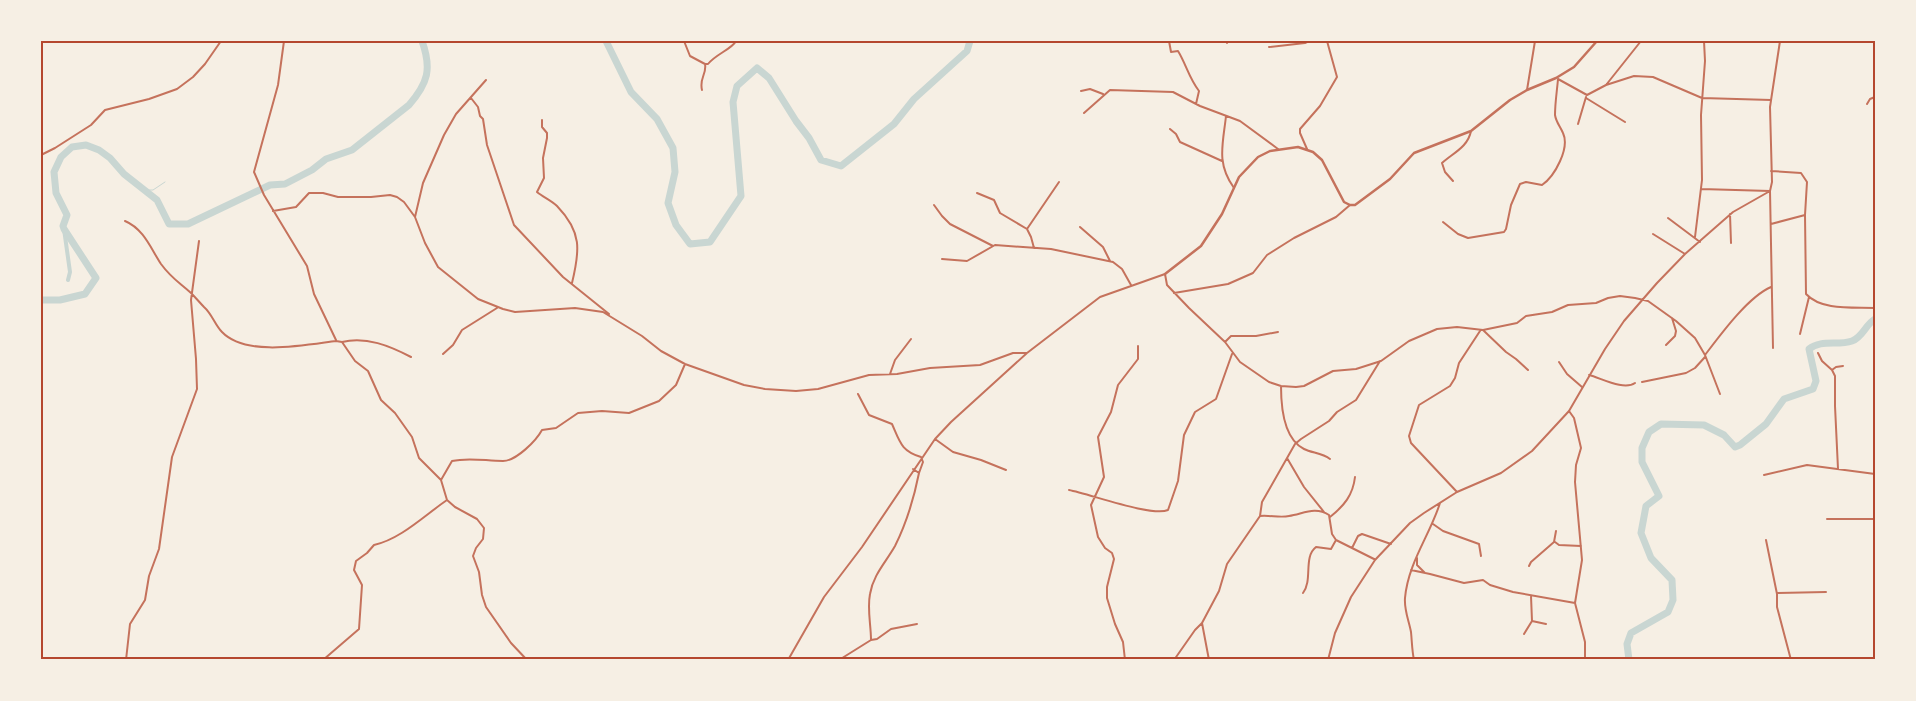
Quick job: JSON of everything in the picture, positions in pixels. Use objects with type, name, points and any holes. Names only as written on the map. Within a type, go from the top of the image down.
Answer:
[{"type":"street","points":[[41,155],[90,125],[105,110],[149,99],[177,89],[193,77],[205,64],[221,41]]},
{"type":"street","points":[[284,41],[276,95],[254,167],[258,184],[307,266],[314,294],[336,341]]},
{"type":"street","points":[[684,41],[690,56],[705,64],[708,64],[726,49],[734,46],[736,41]]},
{"type":"street","points":[[1169,41],[1171,52],[1178,51],[1188,67],[1190,79],[1199,91],[1196,104]]},
{"type":"street","points":[[1269,47],[1309,41]]},
{"type":"street","points":[[1307,149],[1300,129],[1320,106],[1337,77],[1328,41]]},
{"type":"street","points":[[1527,90],[1535,41]]},
{"type":"street","points":[[1174,293],[1228,284],[1253,273],[1264,257],[1274,250],[1336,217],[1350,205],[1355,204],[1385,184],[1414,153],[1471,131],[1502,105],[1527,90],[1557,78],[1574,66],[1597,41]]},
{"type":"street","points":[[1606,84],[1641,41]]},
{"type":"street","points":[[1695,237],[1701,189],[1704,41]]},
{"type":"street","points":[[1773,348],[1770,191],[1771,100],[1780,41]]},
{"type":"street","points":[[702,90],[701,81],[706,69],[705,64]]},
{"type":"street","points":[[1578,124],[1586,96],[1606,84],[1627,77],[1645,76],[1653,78],[1702,98],[1771,100]]},
{"type":"street","points":[[1557,78],[1625,122]]},
{"type":"street","points":[[1443,222],[1465,238],[1504,232],[1511,205],[1520,184],[1530,182],[1542,185],[1549,179],[1564,156],[1563,133],[1557,124],[1556,116],[1557,78]]},
{"type":"street","points":[[415,217],[423,183],[444,135],[456,114],[486,80]]},
{"type":"street","points":[[1082,91],[1090,90],[1104,94]]},
{"type":"street","points":[[1084,113],[1110,90],[1174,92],[1196,104],[1240,121],[1278,148]]},
{"type":"street","points":[[1868,104],[1870,99],[1875,97]]},
{"type":"street","points":[[471,98],[478,107],[480,116],[483,119],[487,145],[512,222],[544,258],[572,284],[612,316],[661,351],[685,364],[744,385],[796,391],[832,386],[869,375],[980,365],[1013,353],[1027,353]]},
{"type":"street","points":[[1226,116],[1222,161],[1223,171],[1234,188]]},
{"type":"street","points":[[542,120],[542,127],[547,133],[547,138],[543,158],[544,178],[537,192],[556,206],[574,228],[578,254],[572,284]]},
{"type":"street","points":[[1170,129],[1176,134],[1180,142],[1222,161]]},
{"type":"street","points":[[1453,181],[1445,172],[1443,162],[1468,142],[1471,131]]},
{"type":"street","points":[[788,660],[824,596],[862,547],[921,457],[935,439],[1027,353],[1100,297],[1165,274],[1201,246],[1222,214],[1239,177],[1258,157],[1278,148],[1298,147],[1307,149],[1322,160],[1344,202],[1350,205]]},
{"type":"street","points":[[1771,171],[1800,173],[1805,176],[1807,182],[1805,216],[1806,294],[1820,304],[1838,307],[1875,308]]},
{"type":"street","points":[[1027,229],[1059,182]]},
{"type":"street","points":[[1701,189],[1770,191]]},
{"type":"street","points":[[1328,660],[1335,633],[1351,597],[1375,560],[1410,523],[1457,492],[1501,473],[1532,451],[1570,411],[1589,374],[1624,321],[1644,300],[1656,283],[1730,214],[1770,191]]},
{"type":"street","points":[[977,192],[994,200],[1000,213],[1027,229],[1034,248]]},
{"type":"street","points":[[273,211],[296,207],[309,193],[323,193],[333,197],[371,198],[390,195],[397,197],[404,202],[415,217],[425,243],[442,271],[478,299],[515,312],[575,308],[594,310],[612,316]]},
{"type":"street","points":[[934,205],[950,224],[993,246],[1068,252],[1110,261],[1122,269],[1132,285]]},
{"type":"street","points":[[1730,214],[1731,243]]},
{"type":"street","points":[[1771,224],[1805,216]]},
{"type":"street","points":[[1668,218],[1700,242]]},
{"type":"street","points":[[125,221],[141,232],[173,280],[192,294],[206,309],[221,332],[231,339],[268,348],[342,342],[354,338],[394,349],[411,357]]},
{"type":"street","points":[[1080,227],[1103,247],[1110,261]]},
{"type":"street","points":[[1653,234],[1685,254]]},
{"type":"street","points":[[126,660],[130,624],[145,600],[149,576],[159,549],[172,457],[197,389],[192,294],[199,241]]},
{"type":"street","points":[[942,259],[967,261],[993,246]]},
{"type":"street","points":[[1165,274],[1167,285],[1225,342],[1232,354],[1248,369],[1269,382],[1281,386],[1304,386],[1333,371],[1356,369],[1380,360],[1413,340],[1437,329],[1457,327],[1482,330],[1517,323],[1526,316],[1552,312],[1568,305],[1596,303],[1613,297],[1644,300],[1672,318],[1695,338],[1706,355],[1720,394]]},
{"type":"street","points":[[1642,382],[1686,372],[1694,368],[1722,332],[1751,301],[1771,287]]},
{"type":"street","points":[[1800,334],[1809,296]]},
{"type":"street","points":[[443,354],[453,345],[462,330],[497,307]]},
{"type":"street","points":[[1666,345],[1675,336],[1676,331],[1672,318]]},
{"type":"street","points":[[1482,330],[1528,370]]},
{"type":"street","points":[[1457,492],[1411,443],[1409,436],[1419,405],[1450,386],[1455,378],[1459,363],[1482,330]]},
{"type":"street","points":[[1225,342],[1232,336],[1256,336],[1278,332]]},
{"type":"street","points":[[890,374],[895,360],[911,339]]},
{"type":"street","points":[[342,342],[355,361],[368,371],[381,400],[395,413],[412,437],[419,458],[441,480],[447,500],[477,520],[484,528],[483,539],[476,548],[474,556],[479,572],[482,595],[486,607],[511,642],[527,660]]},
{"type":"street","points":[[1126,660],[1123,642],[1107,598],[1107,587],[1114,559],[1112,553],[1105,548],[1098,537],[1091,504],[1104,477],[1098,436],[1111,412],[1118,385],[1138,358],[1138,346]]},
{"type":"street","points":[[1818,352],[1821,360],[1832,370],[1836,378],[1834,406],[1838,469]]},
{"type":"street","points":[[1069,490],[1140,509],[1157,512],[1168,510],[1178,481],[1184,435],[1195,412],[1216,398],[1232,354]]},
{"type":"street","points":[[1175,659],[1202,623],[1219,591],[1227,564],[1260,516],[1262,502],[1295,444],[1356,400],[1380,360]]},
{"type":"street","points":[[1559,362],[1567,374],[1582,387]]},
{"type":"street","points":[[441,480],[452,461],[485,458],[507,460],[533,444],[542,430],[556,428],[578,413],[602,411],[629,413],[659,401],[676,385],[685,364]]},
{"type":"street","points":[[1832,370],[1843,366]]},
{"type":"street","points":[[1589,374],[1624,386],[1632,386],[1635,383]]},
{"type":"street","points":[[1281,386],[1281,409],[1295,444],[1306,450],[1325,455],[1330,459]]},
{"type":"street","points":[[858,394],[869,415],[892,424],[895,434],[905,450],[921,457]]},
{"type":"street","points":[[1570,411],[1574,418],[1581,444],[1576,465],[1575,482],[1582,546],[1575,603],[1585,642],[1585,660]]},
{"type":"street","points":[[935,439],[953,452],[982,460],[1006,470]]},
{"type":"street","points":[[870,640],[870,594],[874,580],[901,532],[922,466],[921,457]]},
{"type":"street","points":[[1287,458],[1304,487],[1330,517],[1332,534],[1336,540],[1375,560]]},
{"type":"street","points":[[1764,475],[1804,465],[1875,474]]},
{"type":"street","points":[[914,469],[920,473]]},
{"type":"street","points":[[1330,517],[1346,502],[1351,493],[1355,477]]},
{"type":"street","points":[[323,660],[359,629],[362,585],[354,570],[356,561],[368,553],[374,545],[408,528],[447,500]]},
{"type":"street","points":[[1414,660],[1411,631],[1405,608],[1405,597],[1411,570],[1433,524],[1440,503]]},
{"type":"street","points":[[1260,516],[1291,516],[1309,511],[1324,512]]},
{"type":"street","points":[[1827,519],[1875,519]]},
{"type":"street","points":[[1433,524],[1443,531],[1479,544],[1481,556]]},
{"type":"street","points":[[1529,566],[1531,562],[1554,542],[1556,531]]},
{"type":"street","points":[[1352,548],[1358,536],[1362,534],[1391,544]]},
{"type":"street","points":[[1304,593],[1307,589],[1312,550],[1318,547],[1331,549],[1336,540]]},
{"type":"street","points":[[1766,540],[1777,593],[1777,607],[1791,660]]},
{"type":"street","points":[[1554,542],[1559,545],[1582,546]]},
{"type":"street","points":[[1417,556],[1418,565],[1424,573]]},
{"type":"street","points":[[1411,570],[1464,583],[1483,580],[1490,585],[1513,592],[1575,603]]},
{"type":"street","points":[[1777,593],[1826,592]]},
{"type":"street","points":[[1524,634],[1532,621],[1531,596]]},
{"type":"street","points":[[1532,621],[1546,624]]},
{"type":"street","points":[[1202,623],[1209,660]]},
{"type":"street","points":[[839,660],[891,629],[917,624]]},
{"type":"waterway","points":[[41,300],[60,300],[85,294],[96,278],[64,229],[63,226],[67,215],[56,193],[54,172],[61,157],[72,147],[86,145],[99,150],[110,158],[124,174],[157,200],[169,224],[188,224],[270,185],[285,184],[312,170],[326,159],[352,150],[409,105],[420,90],[427,68],[422,41]]},
{"type":"waterway","points":[[606,41],[631,92],[657,119],[673,148],[675,172],[668,203],[676,225],[690,244],[710,242],[741,196],[733,102],[737,86],[757,68],[769,78],[809,138],[821,160],[841,166],[894,124],[914,99],[967,51],[970,41]]},
{"type":"waterway","points":[[144,190],[153,190],[165,182]]},
{"type":"waterway","points":[[64,229],[70,272],[68,280]]},
{"type":"waterway","points":[[1629,660],[1627,644],[1631,633],[1668,612],[1673,600],[1672,580],[1651,558],[1641,533],[1646,506],[1659,496],[1642,462],[1642,448],[1649,432],[1661,424],[1704,425],[1724,435],[1735,447],[1740,445],[1766,424],[1784,399],[1813,389],[1816,381],[1809,349],[1824,343],[1852,341],[1859,337],[1875,319]]}]
